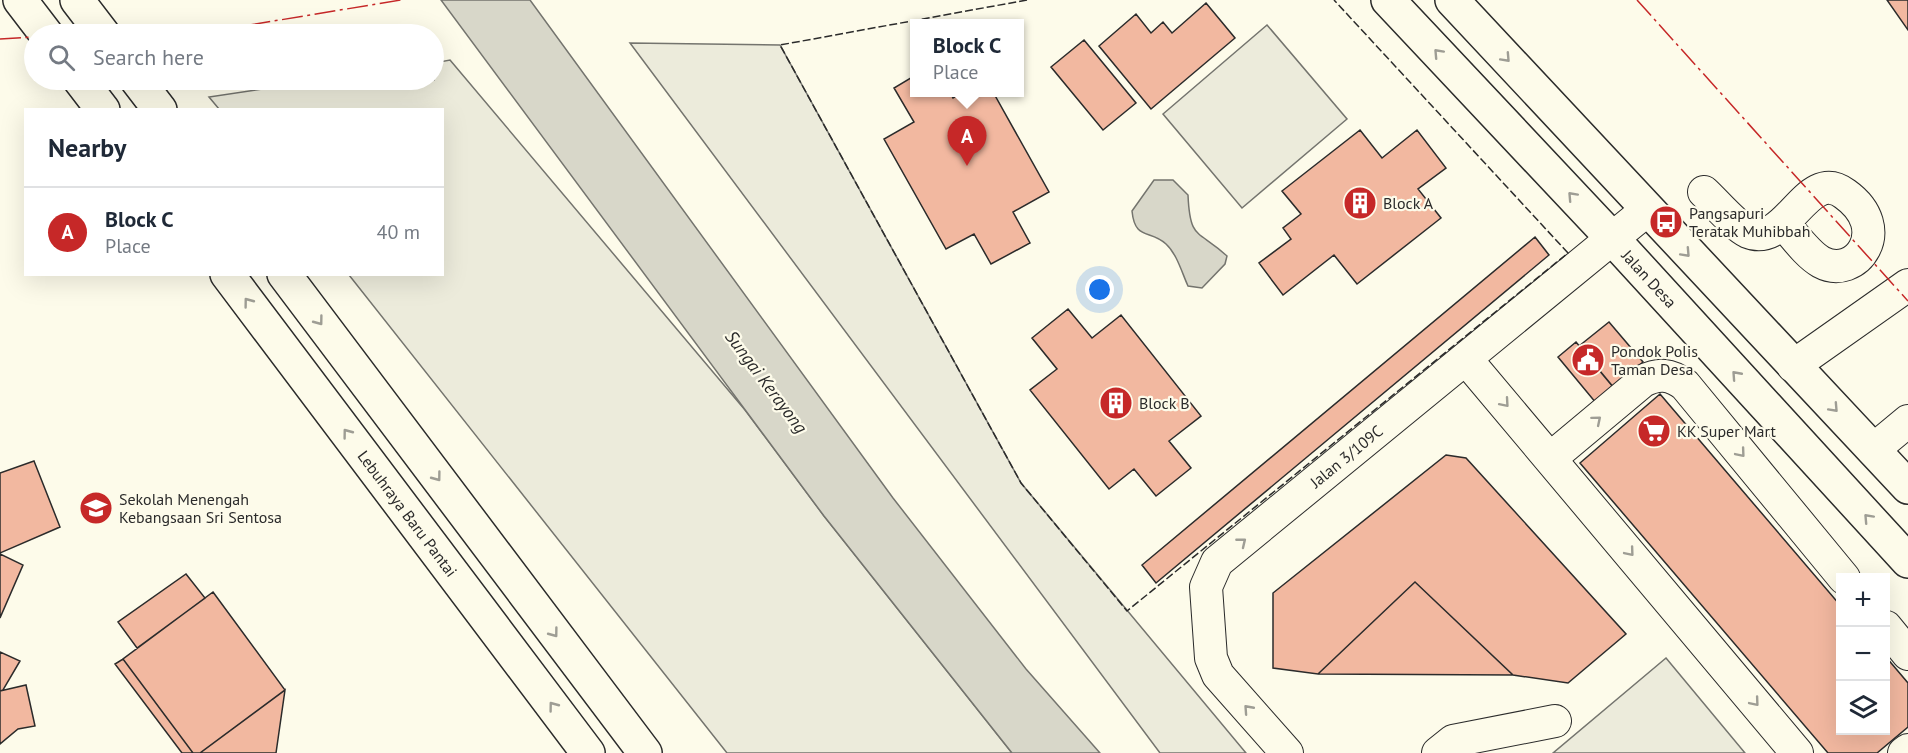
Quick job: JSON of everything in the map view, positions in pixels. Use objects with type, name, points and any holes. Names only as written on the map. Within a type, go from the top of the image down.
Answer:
[{"type":"main road","points":[[20,0],[38,24]]},
{"type":"main road","points":[[77,0],[95,24]]},
{"type":"main road","name":"Jalan Desa","points":[[1388,0],[1612,238],[1908,561]]},
{"type":"main road","points":[[1452,0],[1908,487]]},
{"type":"main road","points":[[87,90],[101,108]]},
{"type":"main road","points":[[145,90],[158,108]]},
{"type":"main road","name":"Lebuhraya Baru Pantai","points":[[229,276],[588,753]]},
{"type":"main road","points":[[286,276],[645,753]]},
{"type":"street","points":[[1704,192],[1747,231],[1760,234],[1773,231],[1783,223]]},
{"type":"street","name":"Jalan 3/109C","points":[[1287,753],[1218,675],[1211,658],[1206,586],[1217,562],[1647,210]]},
{"type":"street","points":[[1793,366],[1908,285]]},
{"type":"street","points":[[1466,358],[1552,457],[1797,753]]},
{"type":"street","points":[[1552,457],[1642,381],[1653,376],[1664,375],[1676,378],[1685,385],[1841,573]]},
{"type":"street","points":[[1873,450],[1908,421]]},
{"type":"street","points":[[1890,632],[1908,654]]},
{"type":"street","points":[[1438,753],[1453,741],[1555,721]]},
{"type":"street","points":[[1904,753],[1908,750]]},
{"type":"shaded area","points":[[1267,25],[1347,119],[1242,208],[1163,114]]},
{"type":"shaded area","points":[[630,43],[780,45],[1021,483],[1246,753],[1160,753]]},
{"type":"shaded area","points":[[450,60],[745,410],[824,516],[1012,753],[727,753],[350,276],[444,276],[444,108],[218,108],[209,97],[256,90],[444,90],[444,61]]},
{"type":"shaded area","points":[[1666,658],[1745,753],[1553,753]]},
{"type":"water","name":"Sungai Kerayong","points":[[441,0],[530,0],[893,498],[1026,669],[1100,753],[1012,753],[824,516]]},
{"type":"water","points":[[1154,180],[1173,180],[1188,195],[1191,220],[1197,233],[1227,256],[1225,264],[1202,288],[1188,286],[1170,248],[1136,227],[1132,211]]},
{"type":"building","points":[[1887,0],[1908,0],[1908,30]]},
{"type":"building","points":[[1206,3],[1235,38],[1151,109],[1099,46],[1136,14],[1151,33],[1163,22],[1172,33]]},
{"type":"building","points":[[1084,40],[1136,103],[1103,130],[1051,67]]},
{"type":"building","points":[[910,78],[910,97],[996,97],[1049,192],[1013,212],[1030,243],[991,264],[974,234],[946,249],[884,139],[914,122],[894,88]]},
{"type":"building","name":"Block A","points":[[1360,130],[1382,158],[1417,130],[1446,168],[1418,189],[1441,218],[1357,284],[1334,255],[1283,295],[1259,263],[1291,239],[1283,228],[1301,214],[1282,191]]},
{"type":"building","points":[[1535,237],[1549,255],[1156,583],[1142,565]]},
{"type":"building","name":"Block B","points":[[1068,309],[1092,338],[1121,315],[1201,416],[1169,441],[1191,468],[1156,496],[1134,469],[1109,489],[1030,390],[1057,369],[1032,338]]},
{"type":"building","points":[[1609,322],[1643,362],[1613,387],[1579,346]]},
{"type":"building","points":[[1576,342],[1619,394],[1601,409],[1558,357]]},
{"type":"building","points":[[1660,394],[1836,600],[1836,735],[1890,735],[1890,662],[1908,683],[1908,727],[1877,753],[1828,753],[1580,463]]},
{"type":"building","points":[[1446,455],[1466,458],[1626,634],[1568,683],[1513,675],[1415,582],[1318,674],[1273,668],[1273,593]]},
{"type":"building","points":[[34,461],[60,527],[0,553],[0,473]]},
{"type":"building","points":[[0,554],[23,565],[0,618]]},
{"type":"building","points":[[186,574],[205,598],[137,648],[118,622]]},
{"type":"building","points":[[1415,582],[1513,675],[1318,674]]},
{"type":"building","points":[[213,592],[285,690],[200,753],[193,753],[123,659]]},
{"type":"building","points":[[0,652],[20,661],[3,690],[0,691]]},
{"type":"building","points":[[123,659],[193,753],[182,753],[115,664]]},
{"type":"building","points":[[26,685],[35,726],[18,729],[0,744],[0,691]]},
{"type":"building","points":[[285,690],[276,753],[200,753]]},
{"type":"fence","points":[[923,19],[1027,0]]},
{"type":"fence","points":[[910,21],[780,45],[1021,483],[1127,611],[1568,253],[1334,0]]},
{"type":"power","points":[[255,24],[401,0]]},
{"type":"power","points":[[1637,0],[1908,301]]},
{"type":"power","points":[[0,39],[24,38]]},
{"type":"place","name":"Block C","points":[[967,166]]},
{"type":"place","name":"Block A","points":[[1360,203]]},
{"type":"place","name":"Pangsapuri Teratak Muhibbah","points":[[1666,222]]},
{"type":"place","name":"Pondok Polis Taman Desa","points":[[1588,360]]},
{"type":"place","name":"Block B","points":[[1116,403]]},
{"type":"place","name":"KK Super Mart","points":[[1654,431]]},
{"type":"place","name":"Sekolah Menengah Kebangsaan Sri Sentosa","points":[[96,508]]}]
